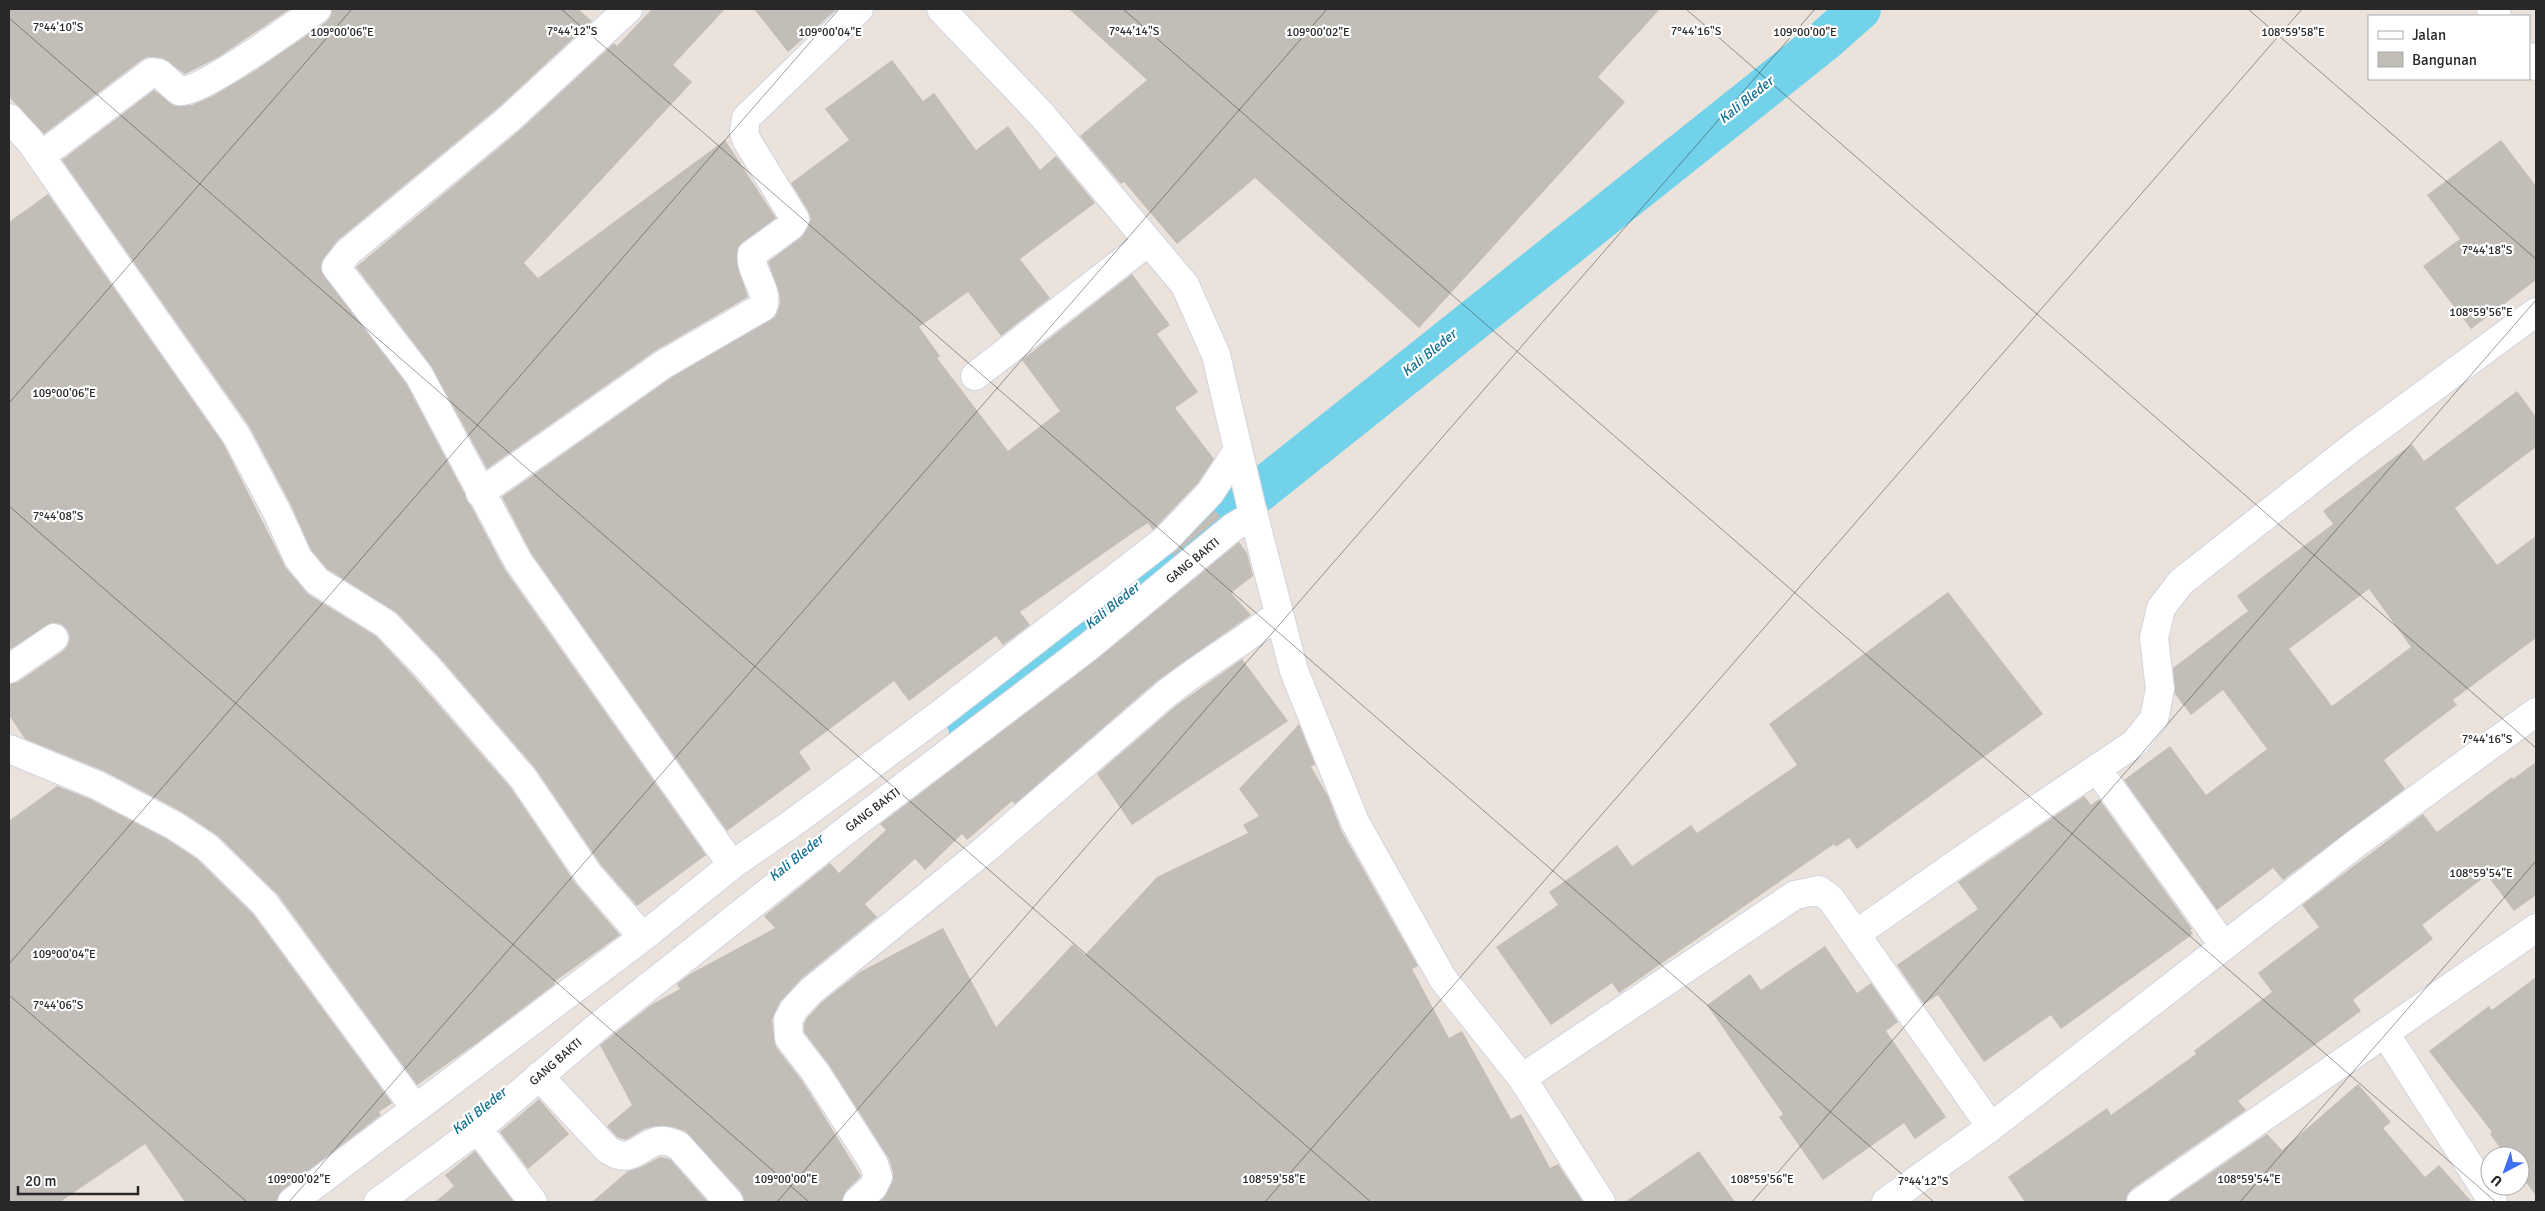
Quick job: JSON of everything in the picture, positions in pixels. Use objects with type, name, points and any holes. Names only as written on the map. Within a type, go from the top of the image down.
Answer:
[{"type":"street","points":[[41,156],[152,72],[159,73],[179,92],[190,91],[224,71],[317,9]]},
{"type":"street","points":[[628,9],[509,119],[341,258],[336,267],[419,375],[480,493],[518,561],[732,864]]},
{"type":"street","points":[[480,493],[664,364],[763,307],[764,298],[752,266],[752,254],[791,226],[795,219],[747,141],[744,132],[746,118],[859,9]]},
{"type":"street","points":[[941,9],[1042,115],[1185,285],[1216,355],[1240,459],[1294,671],[1355,822],[1443,979],[1522,1078],[1601,1202]]},
{"type":"street","points":[[9,118],[41,156],[236,435],[277,512],[298,558],[317,581],[386,624],[428,668],[523,778],[589,875],[643,937]]},
{"type":"street","points":[[975,376],[1148,242]]},
{"type":"street","points":[[1856,934],[2135,744],[2154,719],[2160,688],[2154,638],[2161,608],[2182,582],[2354,446],[2536,312]]},
{"type":"street","points":[[292,1202],[643,937],[732,864],[794,822],[939,715],[1166,539],[1240,459]]},
{"type":"street","name":"GANG BAKTI","points":[[378,1202],[478,1128],[595,1028],[817,853],[1088,647],[1253,510]]},
{"type":"street","points":[[857,1202],[873,1187],[878,1177],[874,1164],[816,1073],[789,1038],[788,1020],[794,1009],[811,992],[987,848],[1167,693],[1196,670],[1279,614]]},
{"type":"street","points":[[9,669],[54,638]]},
{"type":"street","points":[[1886,1202],[1991,1128],[2358,842],[2536,712]]},
{"type":"street","points":[[9,749],[97,785],[175,826],[208,847],[264,904],[415,1108]]},
{"type":"street","points":[[2097,769],[2224,946]]},
{"type":"street","points":[[1522,1078],[1795,895],[1819,890],[1831,899],[1991,1128]]},
{"type":"street","points":[[2141,1202],[2536,928]]},
{"type":"street","points":[[2385,1033],[2493,1202]]},
{"type":"street","points":[[539,1076],[608,1150],[615,1154],[631,1156],[651,1142],[670,1141],[679,1146],[729,1202]]},
{"type":"street","points":[[478,1128],[533,1202]]},
{"type":"building","points":[[9,9],[290,9],[217,58],[185,74],[162,58],[148,57],[143,59],[44,134],[9,97]]},
{"type":"building","points":[[332,9],[578,9],[592,21],[499,107],[338,240],[324,258],[321,270],[406,383],[505,570],[706,855],[637,906],[601,865],[535,768],[440,658],[397,613],[327,569],[311,550],[291,505],[249,426],[62,160],[154,90],[175,106],[192,105],[213,96],[256,70],[326,22],[331,16]]},
{"type":"building","points":[[652,9],[725,9],[673,65],[692,82],[524,263],[538,278],[725,140],[776,218],[738,247],[737,264],[748,297],[655,351],[487,469],[431,366],[356,267],[519,131],[614,43],[617,46]]},
{"type":"building","points":[[754,9],[837,9],[788,52]]},
{"type":"building","points":[[1069,9],[1660,9],[1598,77],[1625,102],[1419,328],[1255,178],[1177,244],[1124,182],[1121,184],[1080,136],[1147,80]]},
{"type":"building","points":[[892,60],[923,101],[934,93],[976,150],[1008,126],[1040,170],[1056,156],[1095,203],[1020,259],[1050,298],[1001,336],[968,292],[919,327],[940,356],[937,358],[1008,451],[1060,411],[1022,360],[1132,274],[1170,325],[1157,334],[1198,392],[1175,408],[1214,459],[1198,483],[1153,530],[1148,523],[1020,612],[1030,625],[1003,645],[996,636],[909,701],[894,681],[799,752],[811,769],[727,831],[531,553],[502,497],[672,377],[775,317],[780,304],[779,293],[768,262],[800,238],[811,219],[791,183],[849,140],[825,109]]},
{"type":"building","points":[[2501,140],[2536,186],[2536,280],[2471,329],[2423,266],[2460,239],[2427,195]]},
{"type":"building","points":[[48,194],[223,443],[286,568],[308,594],[376,636],[416,679],[511,788],[576,884],[620,935],[554,982],[555,984],[477,1043],[417,1085],[278,895],[218,836],[182,812],[104,771],[25,739],[9,715],[9,684],[18,682],[63,651],[68,645],[70,637],[67,630],[61,624],[52,623],[9,650],[9,222]]},
{"type":"building","points":[[2517,391],[2536,417],[2536,447],[2455,508],[2497,565],[2536,536],[2536,638],[2453,700],[2457,705],[2384,760],[2405,789],[2283,880],[2273,868],[2217,910],[2124,780],[2170,746],[2206,795],[2267,749],[2223,690],[2191,715],[2175,694],[2173,668],[2248,611],[2237,596],[2333,524],[2323,511],[2412,444],[2424,461]],"holes":[[[2369,589],[2411,647],[2332,706],[2289,649]]]},
{"type":"building","points":[[1215,510],[1220,517],[1173,556],[1172,554]]},
{"type":"building","points":[[1239,542],[1247,553],[1253,576],[1231,593],[1251,615],[1157,681],[1015,804],[1012,801],[967,840],[962,834],[925,870],[915,859],[865,904],[877,917],[801,979],[780,1002],[772,1020],[776,1047],[803,1082],[861,1176],[846,1191],[842,1202],[744,1202],[741,1192],[685,1131],[672,1127],[657,1126],[644,1129],[626,1140],[617,1137],[607,1126],[632,1105],[600,1045],[651,1005],[680,989],[677,984],[690,974],[775,928],[764,916],[830,863],[839,873],[886,830],[880,824],[1097,659]]},
{"type":"building","points":[[1948,592],[2043,714],[1857,849],[1849,838],[1836,847],[1834,844],[1619,993],[1612,983],[1551,1025],[1496,947],[1558,905],[1549,892],[1617,845],[1632,866],[1691,825],[1697,833],[1797,765],[1769,724]]},
{"type":"building","points":[[1242,659],[1288,721],[1132,825],[1097,774],[1177,705]]},
{"type":"building","points":[[1299,724],[1315,764],[1311,767],[1328,796],[1341,830],[1418,966],[1412,969],[1449,1038],[1462,1031],[1511,1119],[1521,1114],[1550,1168],[1558,1164],[1583,1202],[880,1202],[892,1183],[893,1172],[889,1159],[829,1065],[804,1032],[804,1024],[807,1018],[822,1002],[860,972],[943,928],[996,1027],[1073,944],[1085,955],[1157,877],[1248,833],[1243,825],[1259,816],[1239,789]]},
{"type":"building","points":[[2536,762],[2536,895],[2514,911],[2487,875],[2422,925],[2433,939],[2353,1000],[2361,1011],[2238,1101],[2246,1110],[2132,1189],[2127,1195],[2126,1202],[2025,1202],[2008,1177],[2107,1108],[2111,1115],[2196,1054],[2194,1051],[2272,992],[2258,973],[2319,927],[2302,905],[2423,814],[2437,832],[2512,777],[2513,779]]},
{"type":"building","points":[[57,786],[90,799],[167,839],[197,859],[253,914],[392,1103],[379,1112],[381,1115],[283,1190],[277,1202],[185,1202],[145,1144],[60,1202],[9,1202],[9,821]]},
{"type":"building","points":[[2084,796],[2091,805],[2099,799],[2192,929],[2190,930],[2193,934],[2061,1029],[2051,1015],[1984,1062],[1938,995],[1924,1004],[1897,965],[1978,909],[1958,882]]},
{"type":"building","points":[[1825,946],[1857,993],[1871,983],[1898,1022],[1886,1031],[1946,1117],[1915,1139],[1904,1123],[1823,1180],[1779,1117],[1783,1114],[1707,1005],[1750,974],[1761,990]]},
{"type":"building","points":[[2536,977],[2536,1196],[2530,1188],[2530,1146],[2499,1146],[2490,1134],[2492,1132],[2429,1051],[2489,1006],[2492,1010]]},
{"type":"building","points":[[2358,1084],[2391,1122],[2383,1128],[2425,1177],[2439,1165],[2472,1202],[2168,1202],[2267,1134],[2282,1150]]},
{"type":"building","points":[[539,1099],[569,1134],[528,1169],[500,1132]]},
{"type":"building","points":[[475,1151],[514,1202],[435,1202],[454,1186],[445,1175]]},
{"type":"building","points":[[1699,1151],[1735,1202],[1625,1202]]},
{"type":"building","points":[[660,1157],[670,1159],[708,1202],[592,1202],[628,1171],[641,1167]]},
{"type":"waterway","name":"Kali Bleder","points":[[968,723],[1825,40],[1860,9]]}]
